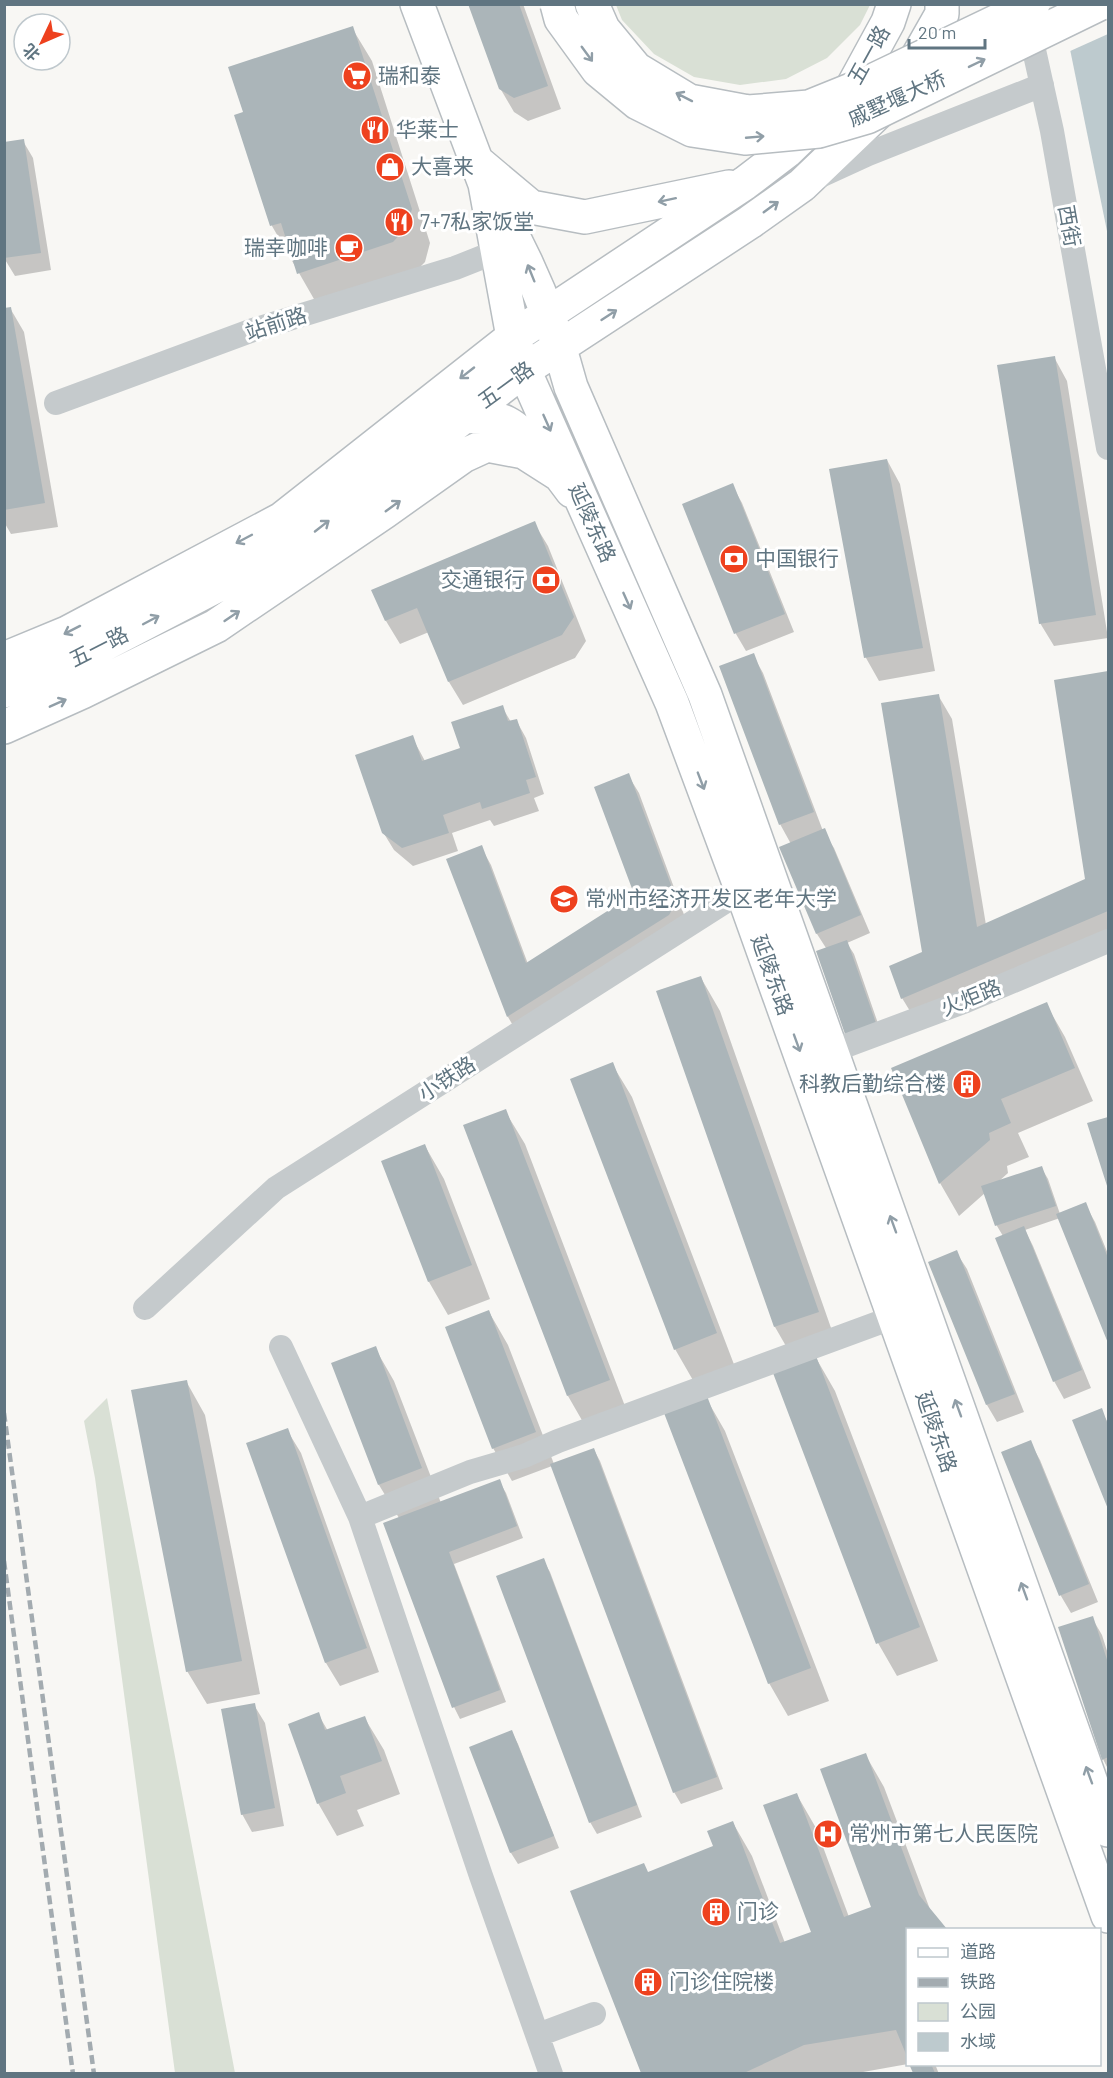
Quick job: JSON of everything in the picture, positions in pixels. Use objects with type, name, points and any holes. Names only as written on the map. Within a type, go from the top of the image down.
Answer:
[{"type":"main road","name":"延陵东路","points":[[417,4],[480,172],[520,248],[560,347],[572,387],[705,695],[756,885],[909,1311],[1108,1830]]},
{"type":"main road","name":"戚墅堰大桥","points":[[558,4],[561,19],[598,70],[638,103],[692,130],[745,138],[819,131],[867,117],[1099,4]]},
{"type":"main road","name":"戚墅堰大桥","points":[[592,4],[603,29],[636,69],[689,101],[748,112],[809,107],[866,84],[1033,4]]},
{"type":"main road","name":"五一路","points":[[4,659],[67,633],[282,519],[513,336],[745,183],[787,151],[852,88],[888,22],[894,4]]},
{"type":"main road","name":"五一路","points":[[4,691],[70,662],[305,540],[524,370],[750,222],[802,185],[896,95],[942,14],[942,4]]},
{"type":"main road","name":"延陵东路","points":[[480,172],[498,251],[513,336],[524,370],[672,703],[832,1051],[909,1311],[1108,1916]]},
{"type":"main road","points":[[480,172],[531,207],[585,217],[745,183]]},
{"type":"main road","points":[[462,417],[484,416],[508,422],[518,429],[560,475],[585,508]]},
{"type":"main road","points":[[4,727],[82,692],[216,626],[463,456],[487,445],[524,452],[560,475]]},
{"type":"street","name":"西街","points":[[1024,4],[1052,131],[1108,448]]},
{"type":"street","points":[[802,185],[868,154],[1042,85]]},
{"type":"street","name":"站前路","points":[[56,403],[253,330],[455,268],[498,251]]},
{"type":"street","name":"小铁路","points":[[145,1308],[276,1188],[756,885]]},
{"type":"street","name":"火炬路","points":[[832,1051],[966,1001],[1108,941]]},
{"type":"street","points":[[360,1517],[470,1472],[524,1456],[909,1311]]},
{"type":"street","points":[[281,1347],[360,1517],[477,1866],[551,2073]]},
{"type":"street","points":[[538,2035],[594,2014]]},
{"type":"green space","points":[[616,5],[870,5],[860,25],[827,58],[786,79],[740,85],[694,77],[654,54],[622,20]]},
{"type":"green space","points":[[107,1398],[235,2073],[175,2073],[95,1478],[84,1421]]},
{"type":"water","points":[[1061,5],[1108,5],[1108,236]]},
{"type":"pier","points":[[1058,4],[1108,5],[1108,34],[1068,52]]},
{"type":"building","points":[[468,4],[519,4],[548,86],[514,98],[499,89]]},
{"type":"building","points":[[353,26],[412,209],[406,228],[393,242],[297,274],[281,223],[270,226],[234,115],[243,112],[228,67]]},
{"type":"building","points":[[24,139],[41,253],[4,258],[4,142]]},
{"type":"building","points":[[11,307],[45,503],[4,510],[4,308]]},
{"type":"building","points":[[1055,356],[1096,615],[1039,624],[997,365]]},
{"type":"building","points":[[887,459],[923,648],[864,658],[829,469]]},
{"type":"building","name":"中国银行","points":[[733,483],[785,614],[734,634],[682,504]]},
{"type":"building","points":[[535,521],[574,617],[562,635],[448,682],[417,608],[385,621],[371,590]]},
{"type":"building","points":[[754,653],[814,812],[779,825],[719,666]]},
{"type":"building","points":[[1108,671],[1108,911],[901,999],[889,966],[922,952],[881,703],[939,694],[977,927],[1085,879],[1054,680]]},
{"type":"building","points":[[503,705],[508,721],[517,719],[536,777],[526,780],[530,793],[482,809],[480,802],[443,815],[449,833],[402,848],[382,833],[355,755],[413,735],[422,761],[460,748],[451,722]]},
{"type":"building","points":[[629,773],[677,901],[669,915],[507,1017],[446,859],[482,845],[526,963],[634,894],[594,787]]},
{"type":"building","points":[[825,828],[861,915],[816,934],[779,847]]},
{"type":"building","points":[[847,940],[876,1023],[845,1034],[816,951]]},
{"type":"building","points":[[701,976],[819,1312],[774,1327],[656,991]]},
{"type":"building","name":"科教后勤综合楼","points":[[1047,1002],[1075,1068],[1001,1099],[1011,1123],[989,1133],[990,1140],[939,1184],[891,1068]]},
{"type":"building","points":[[613,1062],[717,1333],[674,1350],[570,1079]]},
{"type":"building","points":[[506,1109],[610,1380],[567,1396],[463,1125]]},
{"type":"building","points":[[1108,1117],[1108,1189],[1087,1123]]},
{"type":"building","points":[[425,1144],[472,1265],[428,1282],[381,1161]]},
{"type":"building","points":[[1042,1166],[1056,1206],[995,1226],[981,1186]]},
{"type":"building","points":[[1086,1202],[1108,1258],[1108,1343],[1056,1214]]},
{"type":"building","points":[[1024,1226],[1082,1370],[1053,1382],[995,1238]]},
{"type":"building","points":[[957,1250],[1015,1394],[986,1405],[928,1262]]},
{"type":"building","points":[[489,1310],[536,1432],[492,1449],[445,1327]]},
{"type":"building","points":[[376,1346],[422,1468],[378,1485],[331,1363]]},
{"type":"building","points":[[816,1356],[920,1627],[876,1644],[773,1373]]},
{"type":"building","points":[[187,1380],[242,1661],[186,1672],[131,1390]]},
{"type":"building","points":[[707,1396],[811,1668],[768,1684],[664,1413]]},
{"type":"building","points":[[1102,1408],[1108,1425],[1108,1509],[1072,1420]]},
{"type":"building","points":[[288,1428],[367,1648],[325,1663],[246,1443]]},
{"type":"building","points":[[1031,1440],[1089,1584],[1059,1596],[1001,1452]]},
{"type":"building","points":[[594,1448],[717,1777],[673,1793],[550,1464]]},
{"type":"building","points":[[500,1479],[517,1526],[449,1552],[500,1690],[452,1708],[383,1523]]},
{"type":"building","points":[[544,1558],[637,1805],[589,1823],[496,1576]]},
{"type":"building","points":[[1093,1616],[1108,1663],[1108,1757],[1102,1760],[1058,1627]]},
{"type":"building","points":[[255,1703],[275,1808],[241,1815],[221,1709]]},
{"type":"building","points":[[319,1712],[325,1730],[365,1716],[382,1761],[340,1776],[346,1793],[317,1804],[288,1724]]},
{"type":"building","points":[[512,1730],[554,1836],[510,1853],[469,1747]]},
{"type":"building","name":"门诊","points":[[866,1753],[919,1895],[946,1928],[906,1928],[906,2054],[896,2030],[804,2045],[744,2073],[641,2073],[570,1891],[644,1863],[648,1872],[713,1846],[707,1831],[733,1821],[780,1943],[811,1932],[763,1805],[797,1793],[844,1917],[871,1907],[820,1769]]},
{"type":"building","points":[[910,2066],[932,2066],[935,2073],[913,2073]]},
{"type":"railway","points":[[4,1413],[94,2074]]},
{"type":"railway","points":[[4,1561],[73,2074]]},
{"type":"place","name":"瑞和泰","points":[[357,76]]},
{"type":"place","name":"华莱士","points":[[375,130]]},
{"type":"place","name":"大喜来","points":[[390,167]]},
{"type":"place","name":"7+7私家饭堂","points":[[399,222]]},
{"type":"place","name":"瑞幸咖啡","points":[[349,248]]},
{"type":"place","name":"中国银行","points":[[734,559]]},
{"type":"place","name":"交通银行","points":[[546,580]]},
{"type":"place","name":"常州市经济开发区老年大学","points":[[564,899]]},
{"type":"place","name":"科教后勤综合楼","points":[[967,1084]]},
{"type":"place","name":"常州市第七人民医院","points":[[828,1834]]},
{"type":"place","name":"门诊","points":[[716,1912]]},
{"type":"place","name":"门诊住院楼","points":[[648,1982]]}]
